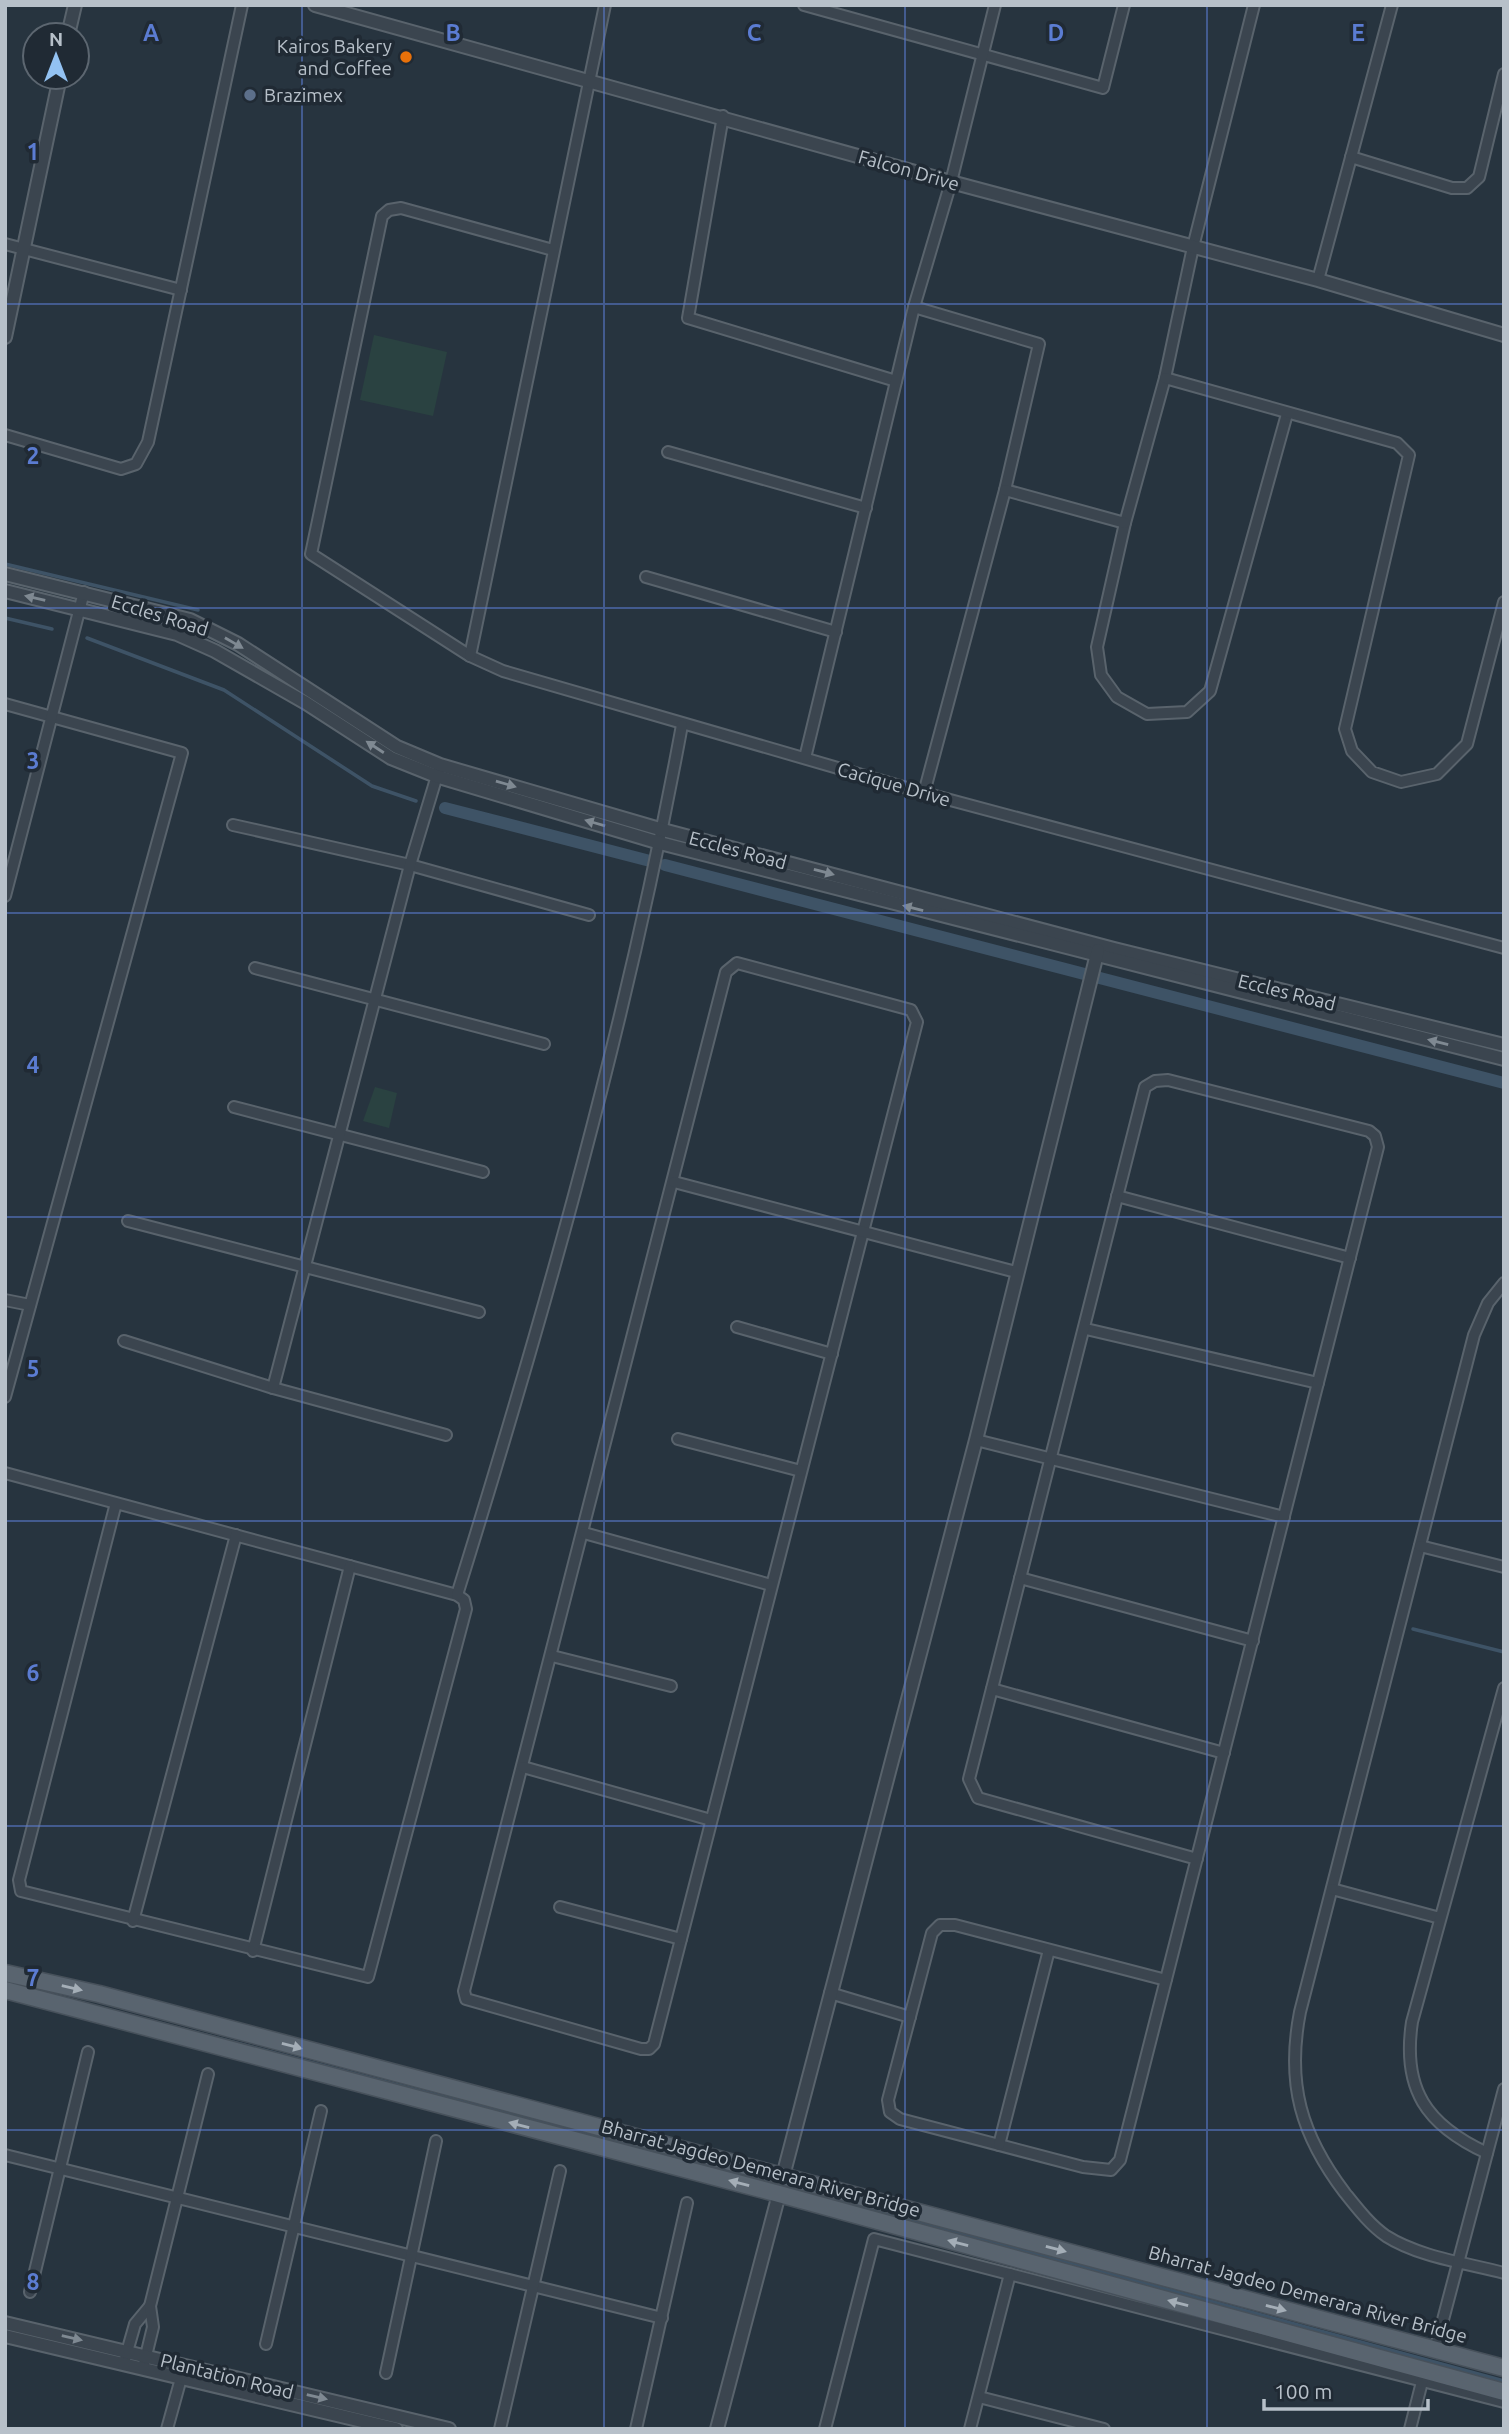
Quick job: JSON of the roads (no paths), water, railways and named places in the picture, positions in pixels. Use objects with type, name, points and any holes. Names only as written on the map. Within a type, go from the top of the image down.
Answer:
[{"type":"main road","name":"Bharrat Jagdeo Demerara River Bridge","points":[[5,1973],[112,1998],[1504,2368]]},
{"type":"main road","name":"Bharrat Jagdeo Demerara River Bridge","points":[[5,1990],[1424,2375],[1504,2392]]},
{"type":"street","points":[[5,435],[121,469],[136,464],[148,442],[242,5]]},
{"type":"street","name":"Falcon Drive","points":[[315,5],[589,82],[723,116],[951,182],[1318,280],[1504,335]]},
{"type":"street","points":[[470,656],[605,5]]},
{"type":"street","points":[[804,5],[1103,88],[1125,5]]},
{"type":"street","points":[[806,758],[914,307],[951,182],[995,5]]},
{"type":"street","points":[[1254,5],[1193,247],[1165,378],[1125,523],[1097,647],[1101,675],[1117,696],[1147,714],[1187,712],[1210,691],[1287,414]]},
{"type":"street","points":[[1318,280],[1392,5]]},
{"type":"street","points":[[1351,157],[1452,188],[1467,188],[1479,177],[1504,74]]},
{"type":"street","points":[[5,337],[57,91]]},
{"type":"street","points":[[723,116],[688,318],[896,382]]},
{"type":"street","name":"Cacique Drive","points":[[553,250],[401,208],[389,210],[383,216],[311,554],[470,656],[503,671],[924,793],[1504,948]]},
{"type":"street","points":[[5,244],[181,290]]},
{"type":"street","points":[[914,307],[1039,344],[1005,490],[924,793]]},
{"type":"street","points":[[1165,378],[1397,443],[1409,455],[1345,729],[1352,751],[1372,772],[1401,782],[1437,774],[1467,744],[1504,602]]},
{"type":"street","points":[[668,452],[866,508]]},
{"type":"street","points":[[1005,490],[1125,523]]},
{"type":"street","name":"Eccles Road","points":[[5,574],[190,620],[214,631],[438,771]]},
{"type":"street","points":[[646,577],[836,632]]},
{"type":"street","name":"Eccles Road","points":[[5,591],[177,634],[215,651],[306,703],[391,758],[661,836],[1504,1059]]},
{"type":"street","points":[[5,896],[84,592]]},
{"type":"street","points":[[5,704],[182,753],[6,1391]]},
{"type":"street","points":[[457,1595],[529,1357],[581,1164],[661,836],[682,725]]},
{"type":"street","points":[[273,1388],[410,864],[438,771]]},
{"type":"street","points":[[233,825],[410,864],[589,915]]},
{"type":"street","points":[[783,2176],[976,1440],[1098,950]]},
{"type":"street","name":"Eccles Road","points":[[1098,950],[1504,1045]]},
{"type":"street","points":[[737,963],[911,1010],[916,1016],[864,1232],[654,2044],[649,2049],[641,2049],[466,1999],[464,1991],[584,1533],[726,972],[737,963]]},
{"type":"street","points":[[255,968],[544,1044]]},
{"type":"street","points":[[1166,1980],[955,1925],[940,1925],[932,1933],[888,2100],[890,2112],[900,2119],[1083,2167],[1111,2170],[1120,2160],[1197,1859],[1224,1753],[1378,1147],[1375,1136],[1369,1131],[1168,1080],[1155,1081],[1145,1087],[1086,1329],[1050,1459],[969,1779],[978,1798],[1197,1859]]},
{"type":"street","points":[[234,1107],[483,1172]]},
{"type":"street","points":[[674,1182],[1016,1272]]},
{"type":"street","points":[[1117,1196],[1350,1258]]},
{"type":"street","points":[[128,1221],[304,1264],[479,1312]]},
{"type":"street","points":[[1504,1283],[1479,1320],[1295,2036],[1294,2081],[1300,2110],[1314,2146],[1331,2175],[1369,2221],[1386,2236],[1412,2248],[1504,2273]]},
{"type":"street","points":[[5,1300],[30,1305]]},
{"type":"street","points":[[737,1327],[832,1354]]},
{"type":"street","points":[[1086,1329],[1318,1383]]},
{"type":"street","points":[[124,1341],[273,1388],[446,1435]]},
{"type":"street","points":[[678,1439],[801,1471]]},
{"type":"street","points":[[976,1440],[1284,1517]]},
{"type":"street","points":[[5,1473],[457,1595],[464,1600],[466,1609],[371,1973],[362,1978],[21,1891],[19,1880],[116,1503]]},
{"type":"street","points":[[584,1533],[771,1585]]},
{"type":"street","points":[[133,1921],[236,1535]]},
{"type":"street","points":[[1420,1546],[1504,1567]]},
{"type":"street","points":[[254,1951],[350,1566]]},
{"type":"street","points":[[1020,1578],[1252,1641]]},
{"type":"street","points":[[552,1656],[671,1686]]},
{"type":"street","points":[[1487,2152],[1465,2143],[1437,2122],[1416,2092],[1408,2064],[1412,2022],[1504,1688]]},
{"type":"street","points":[[992,1689],[1224,1753]]},
{"type":"street","points":[[523,1767],[711,1820]]},
{"type":"street","points":[[1332,1889],[1440,1918]]},
{"type":"street","points":[[560,1908],[681,1939]]},
{"type":"street","points":[[999,2145],[1049,1950]]},
{"type":"street","points":[[830,1993],[910,2017]]},
{"type":"street","points":[[30,2292],[88,2052]]},
{"type":"street","points":[[145,2362],[153,2328],[150,2306],[208,2074]]},
{"type":"street","points":[[1435,2350],[1504,2089]]},
{"type":"street","points":[[267,2344],[321,2111]]},
{"type":"street","points":[[386,2373],[436,2141]]},
{"type":"street","points":[[5,2155],[662,2318]]},
{"type":"street","points":[[500,2429],[560,2171]]},
{"type":"street","points":[[717,2429],[776,2201]]},
{"type":"street","points":[[636,2429],[687,2203]]},
{"type":"street","points":[[825,2429],[874,2239],[1424,2375],[1504,2402]]},
{"type":"street","points":[[970,2429],[1010,2274]]},
{"type":"street","points":[[125,2357],[135,2324],[150,2306]]},
{"type":"street","name":"Plantation Road","points":[[5,2323],[145,2362],[449,2429]]},
{"type":"street","name":"Plantation Road","points":[[5,2336],[125,2357]]},
{"type":"street","points":[[167,2429],[183,2371]]},
{"type":"street","name":"Plantation Road","points":[[183,2371],[396,2429]]},
{"type":"street","points":[[1410,2429],[1424,2375]]},
{"type":"street","points":[[979,2397],[1104,2429]]},
{"type":"waterway","points":[[5,564],[198,610]]},
{"type":"waterway","points":[[5,618],[52,629]]},
{"type":"waterway","points":[[87,638],[224,690],[372,786],[416,801]]},
{"type":"waterway","points":[[445,808],[650,861]]},
{"type":"waterway","points":[[665,865],[1504,1083]]},
{"type":"waterway","points":[[1413,1629],[1504,1652]]},
{"type":"waterway","points":[[55,1996],[761,2179]]},
{"type":"waterway","points":[[798,2189],[1504,2381]]},
{"type":"place","name":"Kairos Bakery and Coffee","points":[[406,57]]},
{"type":"place","name":"Brazimex","points":[[250,95]]}]
